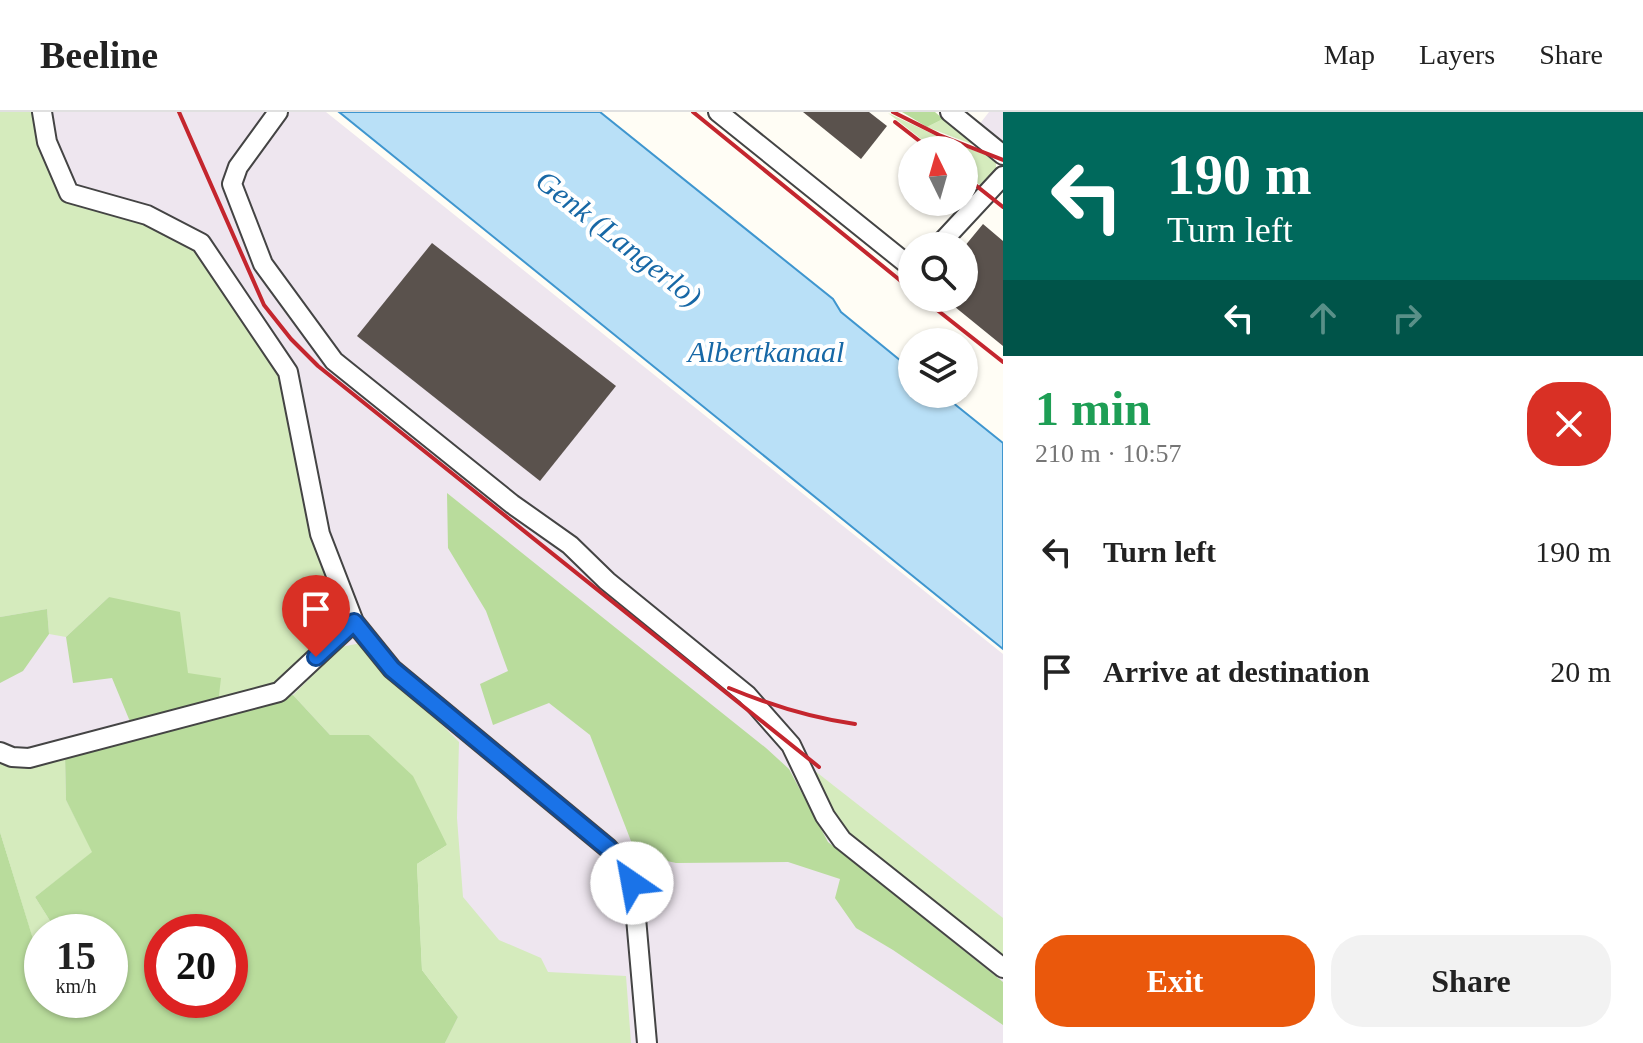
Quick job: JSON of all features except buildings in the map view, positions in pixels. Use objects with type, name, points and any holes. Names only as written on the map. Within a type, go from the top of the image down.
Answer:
[{"type":"street","points":[[42,112],[47,142],[69,193],[147,215],[201,243],[288,372],[320,534],[354,622],[392,669],[608,848],[624,866],[634,895],[647,1043]]},
{"type":"street","points":[[278,112],[238,167],[232,184],[263,264],[334,361],[512,504],[570,545],[607,581],[747,695],[791,745],[825,816],[842,840],[1003,968]]},
{"type":"street","points":[[718,112],[898,257]]},
{"type":"street","points":[[950,112],[1001,151]]},
{"type":"street","points":[[951,232],[1003,176]]},
{"type":"street","points":[[0,752],[12,757],[29,758],[279,692],[354,622]]},
{"type":"shaded area","points":[[0,112],[326,112],[1003,654],[1003,1043],[445,1043],[450,1030],[447,845],[369,735],[330,735],[93,852],[35,897],[46,914],[28,914],[0,832]]},
{"type":"shaded area","points":[[989,112],[1003,112],[1003,144],[978,126]]},
{"type":"green space","points":[[0,112],[34,112],[39,143],[62,199],[148,223],[194,250],[279,373],[314,534],[348,621],[275,688],[218,704],[109,597],[66,637],[49,634],[47,609],[0,617]]},
{"type":"green space","points":[[902,112],[935,112],[943,119],[927,127]]},
{"type":"green space","points":[[888,113],[937,136],[917,136]]},
{"type":"green space","points":[[943,119],[966,136],[951,136],[927,127]]},
{"type":"green space","points":[[978,152],[996,163],[996,175],[984,188],[978,184]]},
{"type":"green space","points":[[447,493],[789,769],[828,842],[1003,982],[1003,1025],[856,928],[835,898],[840,879],[788,862],[676,863],[636,854],[590,735],[549,703],[493,725],[480,684],[508,671],[486,611],[448,548]]},
{"type":"green space","points":[[109,597],[180,612],[188,673],[221,678],[218,704],[131,724],[112,678],[73,683],[66,637]]},
{"type":"green space","points":[[47,609],[49,634],[23,671],[0,683],[0,617]]},
{"type":"green space","points":[[361,643],[459,742],[457,818],[463,897],[499,940],[541,958],[548,972],[626,976],[631,1043],[445,1043],[458,1017],[422,970],[417,864],[447,845],[369,735],[330,735],[293,695],[341,647]]},
{"type":"green space","points":[[293,695],[330,735],[369,735],[413,776],[447,845],[417,864],[422,970],[458,1017],[445,1043],[0,1043],[0,832],[25,914],[24,1018],[128,1018],[128,914],[46,914],[35,897],[92,852],[66,800],[65,755],[213,713]]},
{"type":"green space","points":[[65,755],[66,800],[93,852],[35,897],[46,914],[25,914],[0,832],[0,761]]},
{"type":"green space","points":[[815,771],[1003,918],[1003,959],[845,836],[823,800]]},
{"type":"water","name":"Albertkanaal","points":[[339,112],[600,112],[833,299],[841,312],[898,359],[898,408],[959,408],[1003,443],[1003,649]]},
{"type":"railway","points":[[179,112],[264,305],[291,339],[318,366],[819,767]]},
{"type":"railway","points":[[693,112],[898,279]]},
{"type":"railway","points":[[893,112],[939,135],[1003,160]]},
{"type":"railway","points":[[895,122],[913,136]]},
{"type":"railway","points":[[978,187],[1003,207]]},
{"type":"railway","points":[[940,312],[1003,362]]},
{"type":"railway","points":[[729,688],[791,710],[855,724]]},
{"type":"route","points":[[316,657],[354,622],[392,669],[608,848],[624,866],[632,883]]},
{"type":"water label","name":"Genk (Langerlo)","points":[[619,238]]}]
